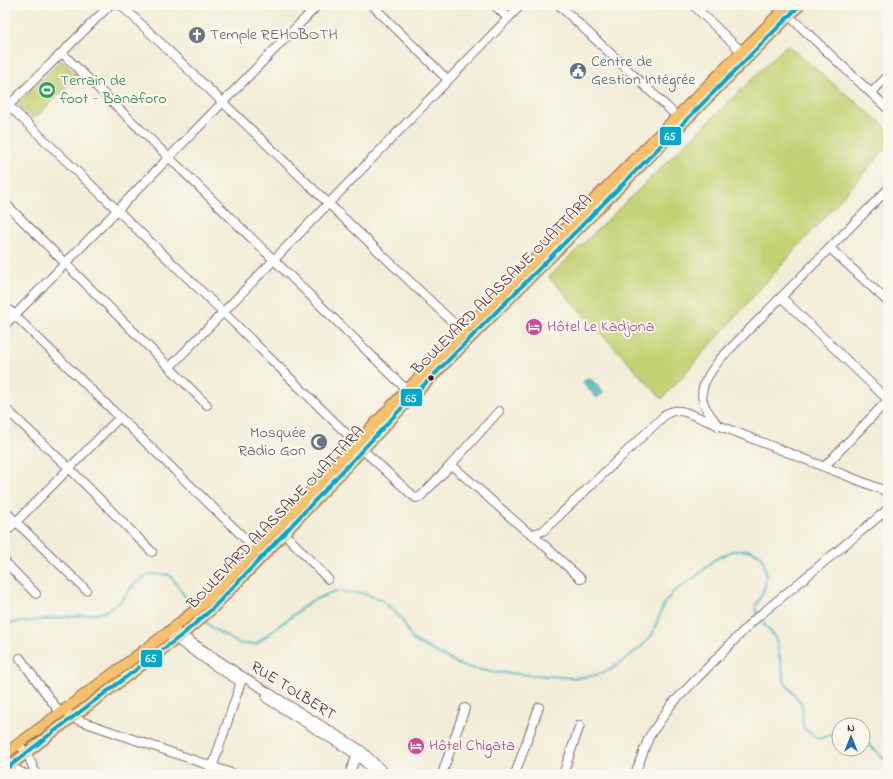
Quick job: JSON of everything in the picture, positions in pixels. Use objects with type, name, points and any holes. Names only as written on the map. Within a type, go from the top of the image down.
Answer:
[{"type":"main road","name":"BOULEVARD ALASSANE OUATTARA","points":[[680,120],[741,51],[786,10],[800,5]]},
{"type":"main road","name":"BOULEVARD ALASSANE OUATTARA","points":[[9,748],[62,711],[183,621],[208,606],[263,556],[359,446],[409,392],[680,120],[786,10]]},
{"type":"main road","name":"BOULEVARD ALASSANE OUATTARA","points":[[7,766],[27,753],[182,635],[208,606],[254,549],[359,446]]},
{"type":"street","points":[[110,5],[6,106],[223,312],[359,446],[416,498],[424,494],[499,411]]},
{"type":"street","points":[[121,5],[466,335]]},
{"type":"street","points":[[5,325],[318,5]]},
{"type":"street","points":[[372,5],[448,80]]},
{"type":"street","points":[[494,5],[508,18]]},
{"type":"street","points":[[170,367],[521,5]]},
{"type":"street","points":[[559,5],[680,120]]},
{"type":"street","points":[[693,5],[741,51]]},
{"type":"street","points":[[786,10],[888,109]]},
{"type":"street","points":[[62,53],[409,392]]},
{"type":"street","points":[[871,93],[888,76]]},
{"type":"street","points":[[718,426],[704,404],[702,390],[706,380],[720,359],[888,189]]},
{"type":"street","points":[[5,203],[170,367],[206,405]]},
{"type":"street","points":[[830,248],[888,302]]},
{"type":"street","points":[[781,297],[888,400],[824,467]]},
{"type":"street","points":[[5,306],[254,549],[263,556]]},
{"type":"street","points":[[5,408],[69,468],[152,552]]},
{"type":"street","points":[[532,534],[543,531],[672,410],[681,411],[888,492]]},
{"type":"street","points":[[5,533],[17,523],[119,418]]},
{"type":"street","points":[[449,467],[455,468],[526,531],[532,534],[581,579]]},
{"type":"street","points":[[635,774],[649,738],[671,705],[754,620],[888,509]]},
{"type":"street","points":[[5,512],[86,590]]},
{"type":"street","points":[[284,533],[328,580]]},
{"type":"street","points":[[5,562],[36,594]]},
{"type":"street","points":[[170,631],[182,635]]},
{"type":"street","name":"RUE TOLBERT","points":[[182,635],[241,682],[357,755],[377,774]]},
{"type":"street","name":"RUE TOLBERT","points":[[182,635],[242,676],[360,750],[386,774]]},
{"type":"street","points":[[20,658],[62,711],[72,718],[211,770],[234,774]]},
{"type":"street","points":[[211,770],[241,682]]},
{"type":"street","points":[[515,774],[539,707]]},
{"type":"street","points":[[442,774],[465,708]]},
{"type":"street","points":[[563,774],[580,725]]},
{"type":"street","points":[[9,748],[27,753],[36,774]]},
{"type":"street","points":[[349,774],[357,755]]},
{"type":"street","points":[[7,766],[22,774]]},
{"type":"green space","points":[[787,45],[888,129],[888,146],[662,399],[549,277]]},
{"type":"green space","name":"Terrain de foot - Banaforo","points":[[61,60],[77,76],[34,119],[16,105]]},
{"type":"water","points":[[589,377],[604,392],[597,398],[582,383]]},
{"type":"waterway","points":[[204,620],[212,628],[240,644],[256,644],[311,601],[336,591],[361,593],[381,599],[401,618],[413,640],[462,666],[491,672],[576,678],[596,675],[612,669],[641,647],[652,635],[664,604],[673,592],[697,576],[714,560],[732,551],[750,550],[762,556],[766,571],[766,583],[755,607],[757,614]]},
{"type":"waterway","points":[[5,624],[102,613],[121,601],[135,583],[150,574],[170,575],[193,608]]},
{"type":"waterway","points":[[759,618],[776,639],[785,683],[802,704],[803,728],[818,739],[831,734]]},
{"type":"waterway","points":[[871,746],[888,762]]},
{"type":"transit line","name":"65","points":[[5,770],[182,635],[211,610],[413,396],[800,5]]},
{"type":"place","name":"Temple REHOBOTH","points":[[197,35]]},
{"type":"place","name":"Centre de Gestion Intégrée","points":[[578,71]]},
{"type":"place","name":"Terrain de foot - Banaforo","points":[[47,90]]},
{"type":"place","name":"Hôtel Le Kadjona","points":[[534,327]]},
{"type":"place","name":"Mosquée Radio Gon","points":[[319,442]]},
{"type":"place","name":"Hôtel Chigata","points":[[416,746]]}]
